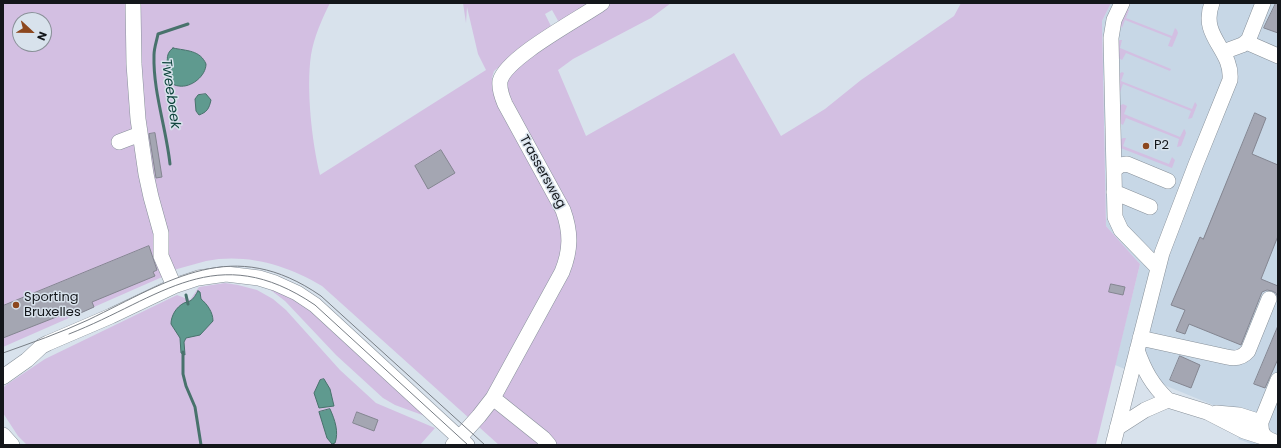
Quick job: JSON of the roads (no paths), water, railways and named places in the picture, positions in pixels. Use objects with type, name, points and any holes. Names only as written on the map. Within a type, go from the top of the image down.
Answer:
[{"type":"street","points":[[133,3],[134,64],[140,134],[148,186],[161,232],[161,256],[174,286]]},
{"type":"street","name":"Trassersweg","points":[[460,443],[493,398],[562,272],[567,257],[570,239],[569,227],[562,206],[505,104],[500,88],[501,80],[509,66],[525,52],[602,3]]},
{"type":"street","points":[[1122,3],[1114,20],[1110,38],[1115,217],[1119,227],[1158,268]]},
{"type":"street","points":[[1113,445],[1138,344],[1170,228],[1230,80],[1229,64],[1212,36],[1210,28],[1209,21],[1212,3]]},
{"type":"street","points":[[1223,52],[1246,42],[1262,3]]},
{"type":"street","points":[[1246,42],[1278,56]]},
{"type":"street","points":[[119,142],[140,134]]},
{"type":"street","points":[[1114,170],[1121,165],[1127,164],[1168,181]]},
{"type":"street","points":[[1114,192],[1150,206]]},
{"type":"street","points":[[3,377],[27,360],[42,346],[111,316],[174,286],[205,276],[245,276],[267,280],[297,293],[321,310],[460,443]]},
{"type":"street","points":[[1138,344],[1239,358],[1248,351],[1270,299]]},
{"type":"street","points":[[1138,344],[1145,371],[1158,391],[1168,400],[1207,412],[1244,431],[1272,441]]},
{"type":"street","points":[[1272,441],[1261,430],[1261,422],[1278,380]]},
{"type":"street","points":[[493,398],[550,445]]},
{"type":"street","points":[[1117,428],[1145,410],[1168,400]]},
{"type":"street","points":[[1207,412],[1239,415],[1261,422]]},
{"type":"waterway","name":"Tweebeek","points":[[170,164],[154,69],[154,52],[158,34],[188,24]]},
{"type":"waterway","name":"Tweebeek","points":[[186,295],[188,304]]},
{"type":"waterway","name":"Tweebeek","points":[[183,352],[183,374],[186,386],[195,407],[201,445]]},
{"type":"tram line","points":[[3,353],[77,325],[175,279],[203,270],[230,266],[259,268],[289,278],[321,296],[485,445]]},
{"type":"tram line","points":[[69,334],[102,320],[161,291],[189,281],[218,275],[248,276],[280,286],[315,305],[468,445]]},
{"type":"place","name":"P2","points":[[1146,146]]},
{"type":"place","name":"Sporting Bruxelles","points":[[16,305]]}]
